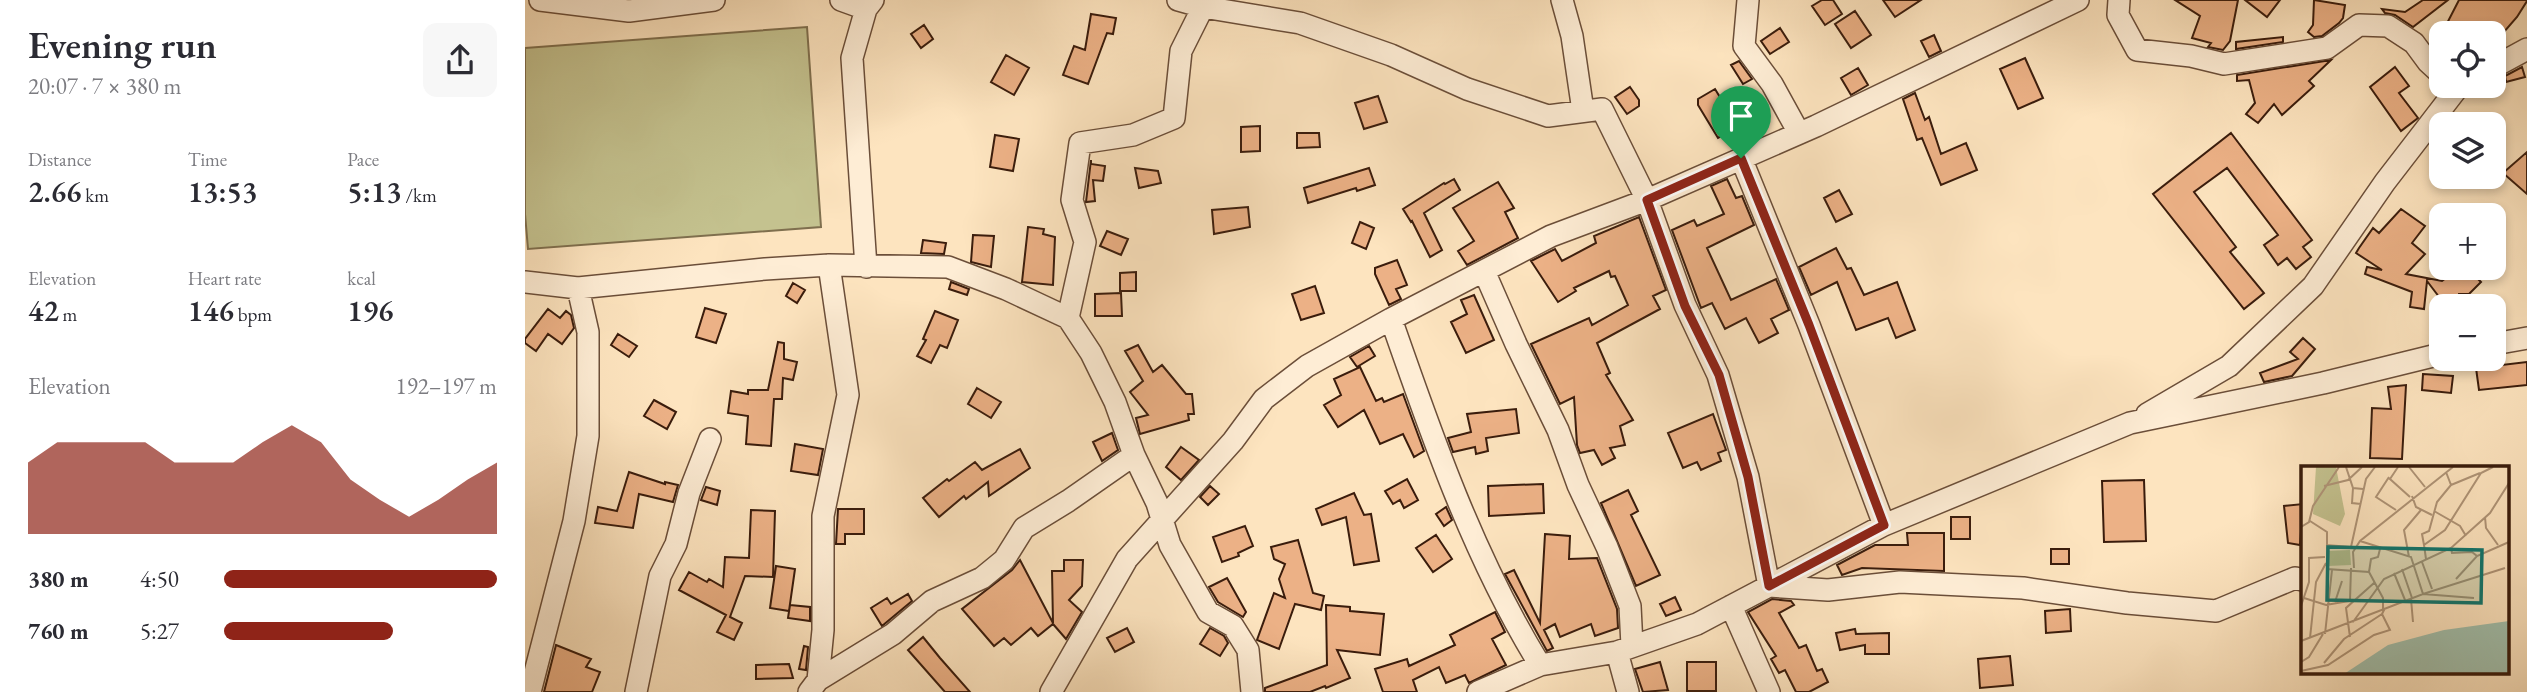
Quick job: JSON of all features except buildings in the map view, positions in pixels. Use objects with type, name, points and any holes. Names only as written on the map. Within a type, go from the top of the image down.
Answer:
[{"type":"street","points":[[540,0],[629,11],[714,0]]},
{"type":"street","points":[[841,0],[870,5],[852,58],[866,267]]},
{"type":"street","points":[[1178,0],[1203,7],[1300,23],[1391,55],[1467,89],[1548,116],[1602,109],[1647,200],[1685,306],[1719,375],[1748,477],[1769,586]]},
{"type":"street","points":[[1562,0],[1572,36],[1583,111]]},
{"type":"street","points":[[1748,0],[1744,46],[1772,84],[1799,133]]},
{"type":"street","points":[[1052,692],[1127,559],[1233,441],[1264,399],[1307,366],[1551,236],[1647,200],[1799,133],[2078,0]]},
{"type":"street","points":[[2119,0],[2118,15],[2137,50],[2191,56],[2224,64],[2327,48],[2359,25],[2388,26],[2414,43],[2429,63]]},
{"type":"street","points":[[1069,318],[1085,242],[1072,200],[1080,142],[1133,135],[1174,118],[1181,51],[1203,7]]},
{"type":"street","points":[[2506,60],[2527,49]]},
{"type":"street","points":[[1478,692],[1541,665],[1624,649],[1697,624],[1884,525],[2130,424],[2229,366],[2313,286],[2443,98]]},
{"type":"street","points":[[1741,158],[1799,299],[1884,525]]},
{"type":"street","points":[[813,686],[823,630],[823,516],[848,395],[829,265]]},
{"type":"street","points":[[525,282],[578,288],[829,265],[948,267],[1006,289],[1069,318],[1091,353],[1115,402],[1134,455],[1157,503],[1170,545],[1208,612],[1233,626],[1248,650],[1252,692]]},
{"type":"street","points":[[1484,271],[1558,430],[1578,485],[1607,547],[1630,606],[1624,649],[1628,692]]},
{"type":"street","points":[[530,692],[574,521],[588,436],[588,332],[578,288]]},
{"type":"street","points":[[1391,319],[1434,443],[1513,620],[1541,665]]},
{"type":"street","points":[[2506,342],[2527,338]]},
{"type":"street","points":[[2130,424],[2429,357]]},
{"type":"street","points":[[636,692],[660,576],[676,544],[689,492],[710,439]]},
{"type":"street","points":[[813,686],[893,634],[932,601],[982,578],[1004,560],[1024,528],[1134,455]]},
{"type":"street","points":[[1769,586],[1828,590],[1900,582],[2023,588],[2127,603],[2216,611],[2295,578],[2301,580]]},
{"type":"street","points":[[1731,606],[1769,692]]},
{"type":"shaded area","points":[[807,27],[821,227],[528,249],[525,214],[525,48]]},
{"type":"route","points":[[1741,158],[1774,235],[1884,525],[1769,586],[1748,477],[1719,375],[1685,306],[1647,200],[1741,158]]}]
